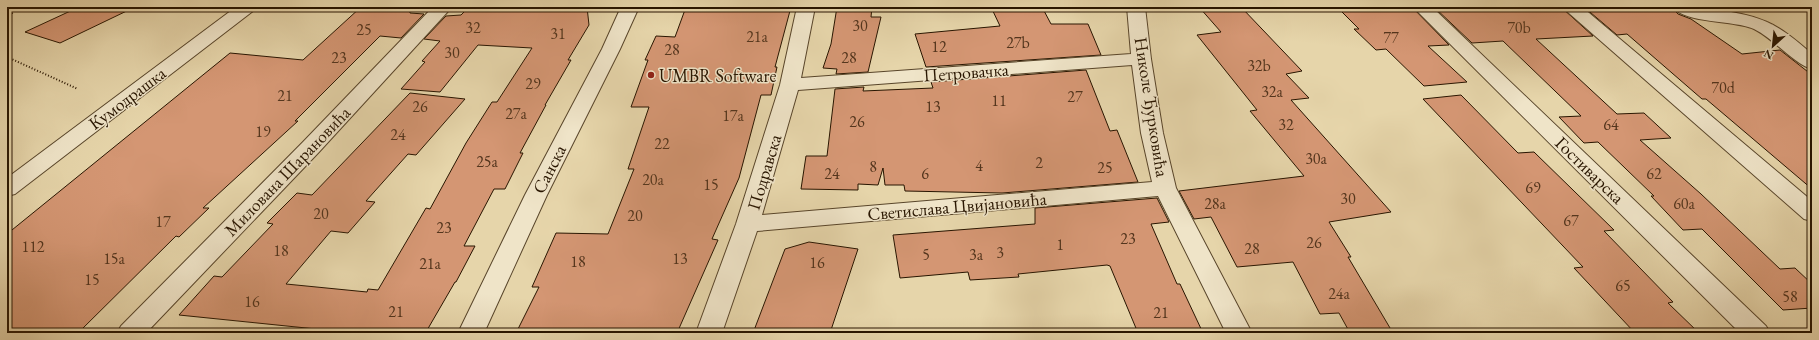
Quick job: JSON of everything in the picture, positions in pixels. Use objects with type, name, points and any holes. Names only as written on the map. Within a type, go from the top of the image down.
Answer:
[{"type":"street","name":"Кумодрашка","points":[[7,189],[247,7]]},
{"type":"street","name":"Милована Шарановића","points":[[130,333],[300,158],[443,7]]},
{"type":"street","name":"Санска","points":[[471,333],[536,195],[607,56],[630,7]]},
{"type":"street","name":"Подравска","points":[[709,333],[748,224],[790,85],[806,7]]},
{"type":"street","name":"Николе Ђурковића","points":[[1136,7],[1141,59],[1156,151],[1165,188],[1239,333]]},
{"type":"street","name":"Гостиварска","points":[[1422,7],[1757,333]]},
{"type":"street","points":[[1570,7],[1812,213]]},
{"type":"street","points":[[1682,7],[1693,13],[1739,19],[1760,25],[1794,48],[1812,63]]},
{"type":"street","name":"Петровачка","points":[[790,85],[1141,59]]},
{"type":"street","name":"Светислава Цвијановића","points":[[748,224],[1165,188]]},
{"type":"path","points":[[7,21],[16,7]]},
{"type":"path","points":[[7,57],[78,89]]},
{"type":"building","points":[[79,7],[135,7],[60,43],[25,32]]},
{"type":"building","points":[[361,7],[409,7],[410,13],[424,14],[401,38],[380,36],[295,121],[298,121],[203,208],[209,208],[179,237],[176,236],[78,333],[7,333],[7,234],[230,53],[303,60]]},
{"type":"building","points":[[469,7],[587,7],[589,25],[568,60],[571,60],[520,153],[523,153],[505,189],[494,189],[464,246],[475,246],[456,282],[426,332],[316,329],[179,315],[214,276],[222,277],[273,224],[267,223],[297,193],[312,195],[410,93],[465,99],[416,155],[408,154],[366,201],[375,202],[348,233],[331,231],[286,284],[367,292],[368,289],[378,290],[426,208],[430,209],[466,143],[492,102],[497,102],[532,48],[478,45],[440,92],[401,89],[425,62],[422,61],[440,41],[424,39],[446,16],[461,15]]},
{"type":"building","points":[[686,7],[791,7],[775,67],[777,67],[771,95],[761,95],[739,178],[712,239],[718,240],[677,333],[516,333],[539,287],[532,287],[556,233],[608,234],[634,169],[628,169],[649,107],[631,107],[648,60],[645,60],[656,36],[675,37]]},
{"type":"building","points":[[837,7],[872,7],[871,17],[881,17],[868,72],[836,74],[837,69],[823,68],[831,44]]},
{"type":"building","points":[[991,7],[1042,7],[1051,24],[1088,24],[1101,55],[926,67],[915,34],[1000,26]]},
{"type":"building","points":[[1199,7],[1241,7],[1302,71],[1286,74],[1309,98],[1291,100],[1391,212],[1329,222],[1351,257],[1348,257],[1393,333],[1350,333],[1339,313],[1320,314],[1293,262],[1237,267],[1211,217],[1194,219],[1179,191],[1304,176],[1250,111],[1257,110],[1197,35],[1221,32]]},
{"type":"building","points":[[1337,7],[1412,7],[1449,45],[1428,46],[1467,82],[1424,86],[1386,49],[1376,50],[1354,29],[1359,29]]},
{"type":"building","points":[[1434,7],[1561,7],[1593,36],[1536,39],[1617,114],[1644,113],[1671,138],[1640,140],[1701,194],[1780,269],[1795,268],[1812,284],[1812,308],[1783,310],[1702,229],[1683,230],[1651,196],[1654,196],[1598,142],[1584,143],[1559,117],[1581,116],[1503,41],[1472,43]]},
{"type":"building","points":[[1584,7],[1672,7],[1678,14],[1691,19],[1742,54],[1780,50],[1812,75],[1812,189],[1706,99],[1702,99],[1627,34],[1617,35]]},
{"type":"building","points":[[1086,70],[1110,131],[1117,130],[1138,182],[1002,193],[905,191],[904,185],[885,185],[883,168],[878,185],[858,184],[858,190],[801,189],[806,156],[827,156],[835,89],[864,87],[863,91],[933,88],[931,82]]},
{"type":"building","points":[[1461,95],[1518,153],[1534,152],[1614,230],[1604,231],[1673,302],[1668,303],[1699,333],[1635,333],[1574,268],[1583,267],[1423,99]]},
{"type":"building","points":[[1157,198],[1169,222],[1151,224],[1177,284],[1180,284],[1203,333],[1138,333],[1110,266],[1107,265],[1018,274],[1019,277],[970,280],[968,272],[900,278],[893,235],[1035,224],[1035,208]]},
{"type":"building","points":[[809,242],[858,249],[830,333],[753,333],[785,249]]},
{"type":"place","name":"UMBR Software","points":[[651,75]]}]
